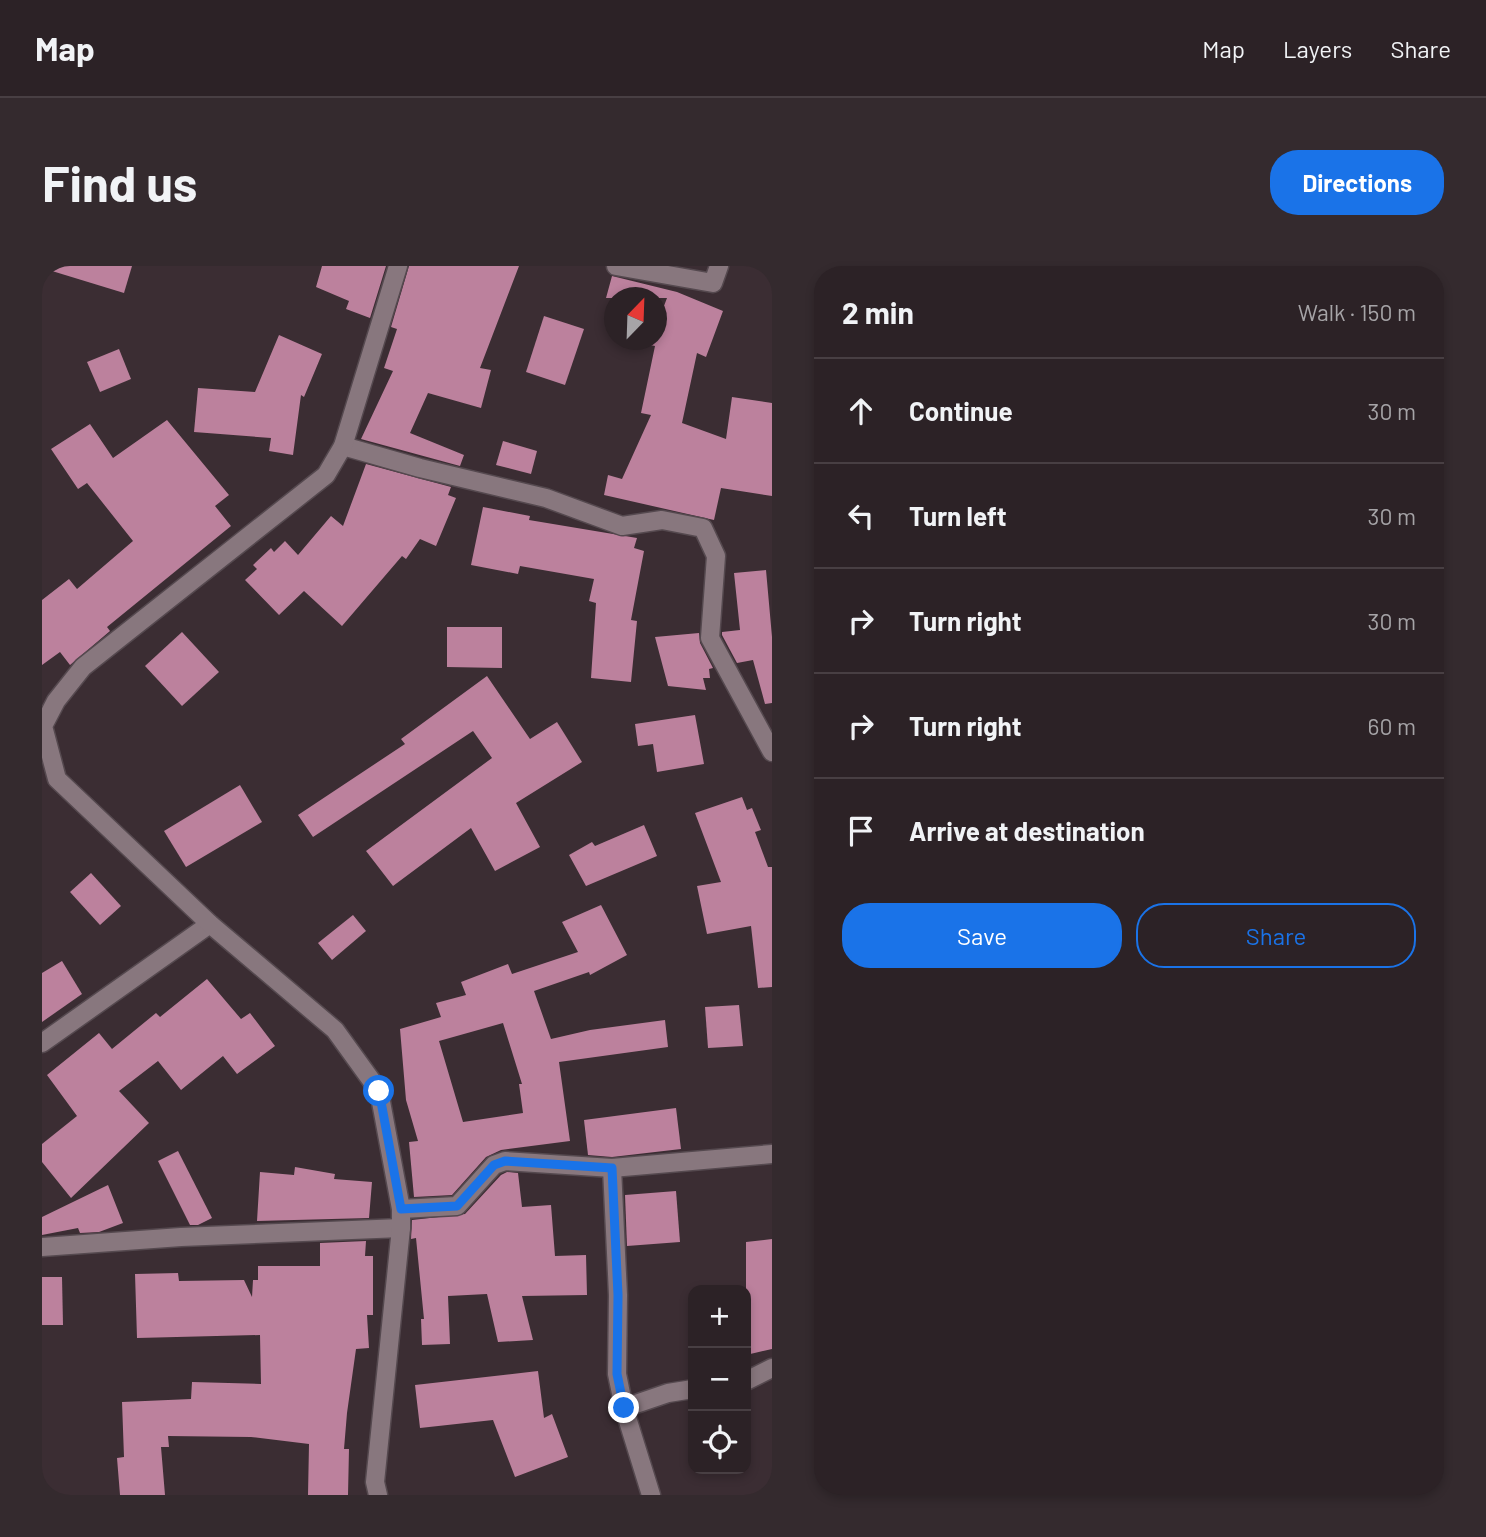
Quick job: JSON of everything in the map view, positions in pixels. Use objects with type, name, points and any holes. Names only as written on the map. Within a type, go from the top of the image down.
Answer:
[{"type":"street","points":[[378,1495],[375,1482],[401,1228],[401,1209],[379,1091],[335,1030],[210,924],[57,779],[43,726],[55,701],[83,667],[326,475],[343,446],[398,266]]},
{"type":"street","points":[[616,266],[713,283],[719,266]]},
{"type":"street","points":[[343,446],[420,468],[546,498],[622,526],[662,520],[703,528],[716,556],[710,638],[772,752]]},
{"type":"street","points":[[42,1044],[210,924]]},
{"type":"street","points":[[401,1209],[457,1206],[494,1165],[505,1161],[612,1168],[772,1154]]},
{"type":"street","points":[[612,1168],[618,1295],[617,1374],[624,1408],[652,1495]]},
{"type":"street","points":[[42,1247],[181,1237],[401,1228]]},
{"type":"street","points":[[751,1378],[772,1368]]},
{"type":"street","points":[[624,1408],[668,1393],[688,1390]]},
{"type":"building","points":[[53,266],[132,266],[124,293],[52,271]]},
{"type":"building","points":[[322,266],[386,266],[370,318],[346,309],[349,301],[316,287]]},
{"type":"building","points":[[409,266],[519,266],[480,368],[491,370],[481,408],[428,393],[410,433],[464,455],[460,466],[361,439],[393,371],[384,368],[397,329],[391,327]]},
{"type":"building","points":[[612,276],[657,287],[609,287]]},
{"type":"building","points":[[667,290],[723,311],[706,357],[697,353],[682,423],[726,439],[732,397],[772,403],[772,496],[721,488],[714,520],[604,495],[608,475],[622,479],[651,415],[641,413],[654,350],[667,350]]},
{"type":"building","points":[[544,316],[584,329],[565,385],[526,372]]},
{"type":"building","points":[[279,335],[322,354],[304,397],[301,395],[293,455],[269,451],[271,438],[194,432],[198,388],[255,392]]},
{"type":"building","points":[[119,349],[131,379],[100,392],[87,362]]},
{"type":"building","points":[[167,420],[229,495],[215,506],[231,526],[107,627],[110,631],[70,665],[60,652],[42,665],[42,600],[69,579],[77,589],[133,541],[87,483],[78,489],[51,449],[90,424],[113,458]]},
{"type":"building","points":[[503,441],[537,451],[531,474],[496,465]]},
{"type":"building","points":[[366,464],[451,487],[448,495],[456,498],[436,546],[420,539],[406,559],[402,556],[342,626],[304,591],[279,615],[245,580],[257,569],[253,565],[271,548],[274,552],[285,541],[298,555],[331,516],[343,526]]},
{"type":"building","points":[[483,507],[530,516],[529,520],[637,538],[634,548],[644,551],[631,620],[637,621],[631,682],[591,678],[596,603],[589,601],[594,579],[520,566],[518,574],[471,565]]},
{"type":"building","points":[[766,570],[772,637],[772,703],[765,704],[753,660],[737,663],[722,632],[740,630],[734,573]]},
{"type":"building","points":[[447,627],[502,627],[502,668],[447,667]]},
{"type":"building","points":[[182,632],[219,672],[182,706],[145,666]]},
{"type":"building","points":[[699,633],[700,643],[713,668],[709,669],[710,678],[703,678],[706,690],[668,686],[655,637]]},
{"type":"building","points":[[487,676],[530,739],[557,722],[582,762],[516,803],[540,847],[495,871],[471,828],[393,886],[366,851],[492,758],[473,731],[313,837],[298,815],[405,744],[401,739]]},
{"type":"building","points":[[695,715],[704,764],[657,772],[653,744],[638,746],[635,724]]},
{"type":"building","points":[[240,785],[262,822],[186,867],[164,831]]},
{"type":"building","points":[[742,797],[747,810],[752,808],[761,830],[755,832],[768,867],[772,867],[772,987],[758,988],[751,926],[707,934],[697,886],[721,882],[695,813]]},
{"type":"building","points":[[644,825],[657,856],[586,886],[569,855],[592,842],[595,846]]},
{"type":"building","points":[[91,873],[121,906],[100,925],[70,892]]},
{"type":"building","points":[[601,905],[627,955],[590,975],[589,972],[534,991],[551,1039],[590,1030],[665,1020],[668,1047],[559,1062],[570,1141],[501,1150],[486,1157],[452,1195],[414,1197],[409,1142],[418,1141],[406,1100],[400,1029],[441,1017],[436,1003],[466,995],[461,982],[508,964],[512,974],[578,952],[562,922]],"holes":[[[503,1023],[522,1084],[519,1084],[523,1113],[463,1122],[439,1041]]]},
{"type":"building","points":[[353,915],[366,931],[332,960],[318,943]]},
{"type":"building","points":[[62,961],[82,994],[42,1022],[42,973]]},
{"type":"building","points":[[207,979],[241,1019],[250,1013],[275,1046],[237,1074],[223,1056],[181,1090],[158,1061],[119,1091],[149,1123],[71,1198],[42,1162],[42,1144],[77,1116],[47,1075],[99,1033],[112,1049],[156,1013],[160,1017]]},
{"type":"building","points":[[739,1005],[743,1046],[708,1048],[705,1007]]},
{"type":"building","points":[[676,1108],[681,1149],[612,1157],[588,1155],[584,1120]]},
{"type":"building","points":[[178,1151],[212,1218],[198,1225],[190,1225],[158,1161]]},
{"type":"building","points":[[295,1167],[335,1174],[334,1179],[372,1182],[369,1218],[257,1221],[260,1172],[294,1175]]},
{"type":"building","points":[[507,1172],[518,1173],[522,1207],[551,1205],[555,1256],[586,1255],[587,1295],[522,1296],[533,1340],[498,1342],[487,1294],[448,1296],[450,1344],[422,1345],[421,1319],[424,1319],[416,1238],[411,1239],[412,1220],[465,1214],[501,1175]]},
{"type":"building","points":[[108,1185],[123,1223],[99,1232],[80,1233],[78,1228],[42,1235],[42,1217]]},
{"type":"building","points":[[676,1191],[680,1242],[627,1246],[625,1195]]},
{"type":"building","points":[[772,1239],[772,1349],[751,1354],[751,1285],[746,1285],[746,1242]]},
{"type":"building","points":[[366,1241],[365,1256],[373,1256],[373,1315],[367,1315],[369,1348],[356,1349],[347,1413],[344,1449],[349,1449],[348,1495],[308,1495],[309,1444],[251,1437],[168,1436],[169,1447],[161,1447],[165,1495],[120,1495],[117,1458],[124,1457],[122,1402],[191,1399],[192,1382],[261,1384],[260,1335],[137,1338],[135,1274],[178,1273],[179,1281],[244,1280],[252,1297],[253,1280],[258,1280],[258,1266],[320,1266],[320,1243]]},
{"type":"building","points":[[42,1277],[62,1277],[63,1325],[42,1325]]},
{"type":"building","points":[[538,1371],[544,1418],[552,1414],[568,1457],[515,1477],[493,1420],[420,1428],[415,1385]]},
{"type":"route","points":[[379,1091],[401,1209],[457,1206],[494,1165],[505,1161],[612,1168],[618,1295],[617,1374],[624,1408]]}]
